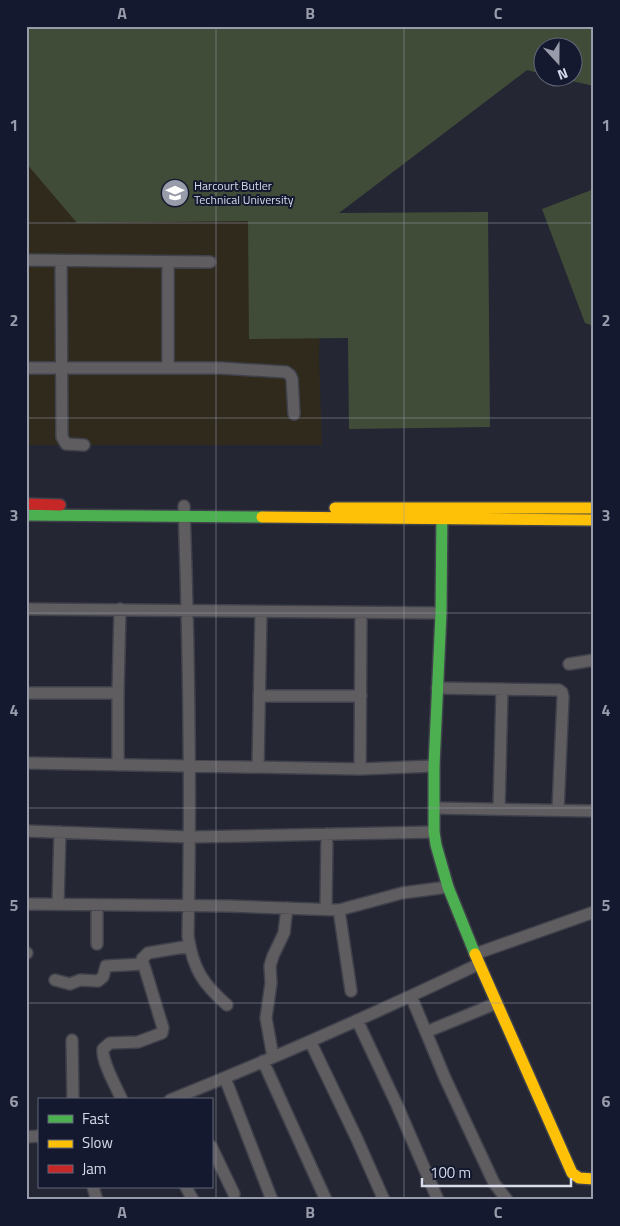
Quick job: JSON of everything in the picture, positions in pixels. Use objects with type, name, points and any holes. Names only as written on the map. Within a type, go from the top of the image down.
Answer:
[{"type":"street","points":[[26,260],[210,262]]},
{"type":"street","points":[[61,260],[63,441],[69,445],[84,445]]},
{"type":"street","points":[[168,262],[168,368]]},
{"type":"street","points":[[26,368],[220,368],[286,372],[292,379],[294,414]]},
{"type":"street","points":[[26,504],[184,511],[442,514],[512,514],[594,508]]},
{"type":"street","points":[[26,515],[184,511]]},
{"type":"street","points":[[184,511],[188,609],[190,766],[188,936],[202,980],[227,1005]]},
{"type":"street","points":[[442,514],[441,613],[434,766],[434,832],[448,887],[477,959],[572,1173],[575,1177],[581,1179],[594,1179]]},
{"type":"street","points":[[512,514],[594,520]]},
{"type":"street","points":[[26,609],[188,609],[361,614],[441,613]]},
{"type":"street","points":[[118,765],[120,609]]},
{"type":"street","points":[[258,767],[261,612]]},
{"type":"street","points":[[360,769],[361,614]]},
{"type":"street","points":[[569,664],[594,660]]},
{"type":"street","points":[[437,688],[559,690],[562,692],[558,810]]},
{"type":"street","points":[[499,809],[502,689]]},
{"type":"street","points":[[26,693],[118,693]]},
{"type":"street","points":[[259,696],[361,696]]},
{"type":"street","points":[[26,763],[360,769],[434,766]]},
{"type":"street","points":[[434,808],[594,811]]},
{"type":"street","points":[[26,831],[190,836],[434,832]]},
{"type":"street","points":[[58,904],[60,832]]},
{"type":"street","points":[[326,909],[327,834]]},
{"type":"street","points":[[26,904],[339,910],[402,893],[448,887]]},
{"type":"street","points":[[97,905],[97,944]]},
{"type":"street","points":[[287,908],[284,934],[270,966],[271,983],[266,1018],[268,1059],[326,1200]]},
{"type":"street","points":[[339,910],[351,991]]},
{"type":"street","points":[[188,1097],[225,1078],[412,996],[477,959],[594,912]]},
{"type":"street","points":[[121,1098],[108,1070],[103,1056],[103,1049],[106,1045],[115,1042],[145,1041],[159,1035],[163,1028],[142,959],[148,954],[190,946]]},
{"type":"street","points":[[55,980],[68,984],[80,980],[98,981],[104,977],[106,966],[142,964]]},
{"type":"street","points":[[412,996],[426,1032],[494,1184],[507,1200]]},
{"type":"street","points":[[426,1032],[497,1002]]},
{"type":"street","points":[[357,1020],[397,1104],[438,1200]]},
{"type":"street","points":[[72,1040],[73,1098]]},
{"type":"street","points":[[310,1041],[384,1200]]},
{"type":"street","points":[[225,1078],[272,1200]]},
{"type":"street","points":[[212,1148],[234,1194]]},
{"type":"street","points":[[187,1188],[193,1200]]},
{"type":"shaded area","name":"Harcourt Butler Technical University","points":[[26,26],[329,26],[319,359],[322,445],[26,445]]},
{"type":"green space","points":[[26,26],[594,26],[594,86],[582,83],[582,38],[532,38],[532,71],[527,70],[339,213],[488,212],[490,427],[349,429],[348,338],[249,339],[248,221],[77,223],[26,163]]},
{"type":"green space","points":[[594,189],[594,326],[585,323],[542,209]]},
{"type":"traffic: fast","points":[[442,509],[441,613],[434,766],[434,832],[448,887],[475,954]]},
{"type":"traffic: fast","points":[[26,515],[262,517]]},
{"type":"traffic: slow","points":[[335,508],[594,508]]},
{"type":"traffic: slow","points":[[262,517],[594,520]]},
{"type":"traffic: slow","points":[[475,954],[572,1173],[579,1178],[594,1179]]},
{"type":"traffic: jam","points":[[26,504],[60,505]]},
{"type":"place","name":"Harcourt Butler Technical University","points":[[175,193]]}]
